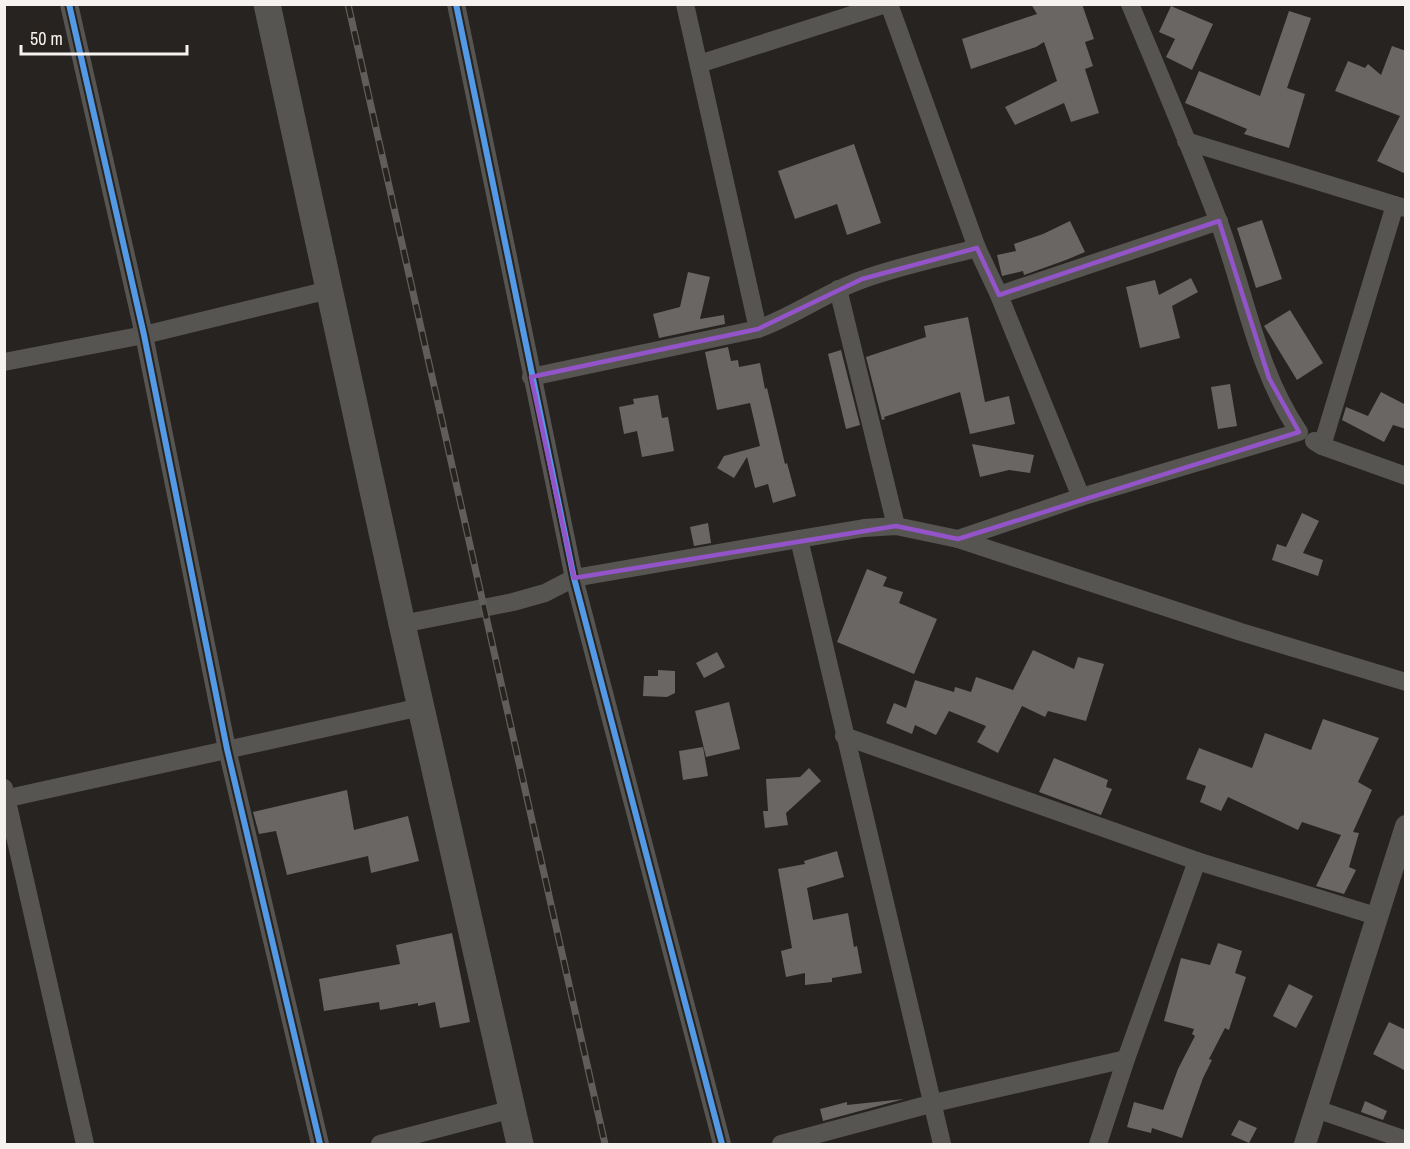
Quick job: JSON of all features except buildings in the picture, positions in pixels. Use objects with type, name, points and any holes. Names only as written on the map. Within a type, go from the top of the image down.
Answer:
[{"type":"main road","points":[[267,4],[402,624],[520,1144]]},
{"type":"street","points":[[69,4],[144,335],[227,749],[320,1144]]},
{"type":"street","points":[[456,4],[574,578],[722,1144]]},
{"type":"street","points":[[685,4],[758,329]]},
{"type":"street","points":[[699,64],[887,4],[976,248],[999,295],[1081,496]]},
{"type":"street","points":[[1131,4],[1219,221],[1269,378],[1283,408],[1299,432],[1322,446],[1406,476]]},
{"type":"street","points":[[1186,141],[1400,207],[1322,446]]},
{"type":"street","points":[[999,295],[1219,221]]},
{"type":"street","points":[[531,377],[758,329],[778,322],[862,279],[976,248]]},
{"type":"street","points":[[4,362],[144,335],[329,290]]},
{"type":"street","points":[[838,290],[896,526]]},
{"type":"street","points":[[958,539],[1081,496],[1299,432]]},
{"type":"street","points":[[402,624],[513,602],[545,593],[574,578],[799,538],[864,528],[896,526],[958,539],[1241,632],[1406,682]]},
{"type":"street","points":[[799,538],[942,1144]]},
{"type":"street","points":[[85,1144],[5,795],[421,707]]},
{"type":"street","points":[[844,736],[1197,861],[1376,916]]},
{"type":"street","points":[[1305,1144],[1406,826]]},
{"type":"street","points":[[1098,1144],[1197,861]]},
{"type":"street","points":[[781,1144],[934,1103],[1126,1059]]},
{"type":"street","points":[[1316,1108],[1406,1140]]},
{"type":"street","points":[[380,1144],[513,1109]]},
{"type":"highlighted area","points":[[1219,221],[1269,378],[1299,432],[958,539],[896,526],[574,578],[531,377],[758,329],[862,279],[977,248],[999,295]]},
{"type":"railway","points":[[348,4],[605,1144]]},
{"type":"cycle path","points":[[69,4],[144,335],[227,749],[320,1144]]},
{"type":"cycle path","points":[[456,4],[574,578],[722,1144]]}]
